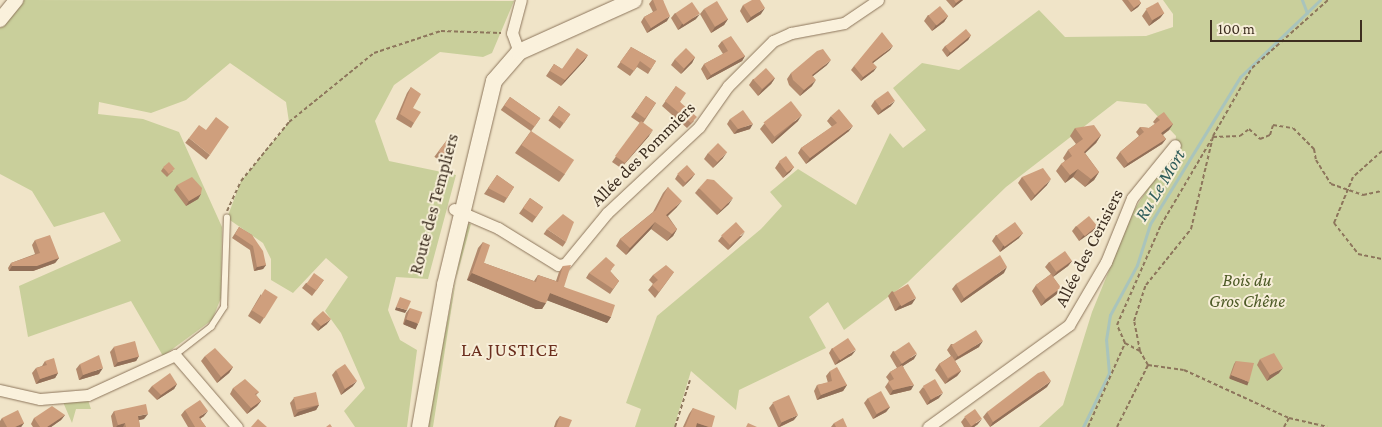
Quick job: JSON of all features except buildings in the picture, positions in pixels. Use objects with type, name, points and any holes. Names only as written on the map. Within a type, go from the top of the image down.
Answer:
[{"type":"main road","points":[[515,44],[555,34],[634,0]]},
{"type":"main road","name":"Route des Templiers","points":[[420,427],[459,210],[488,78],[515,44]]},
{"type":"main road","name":"Route des Templiers","points":[[413,427],[431,299],[459,210]]},
{"type":"street","points":[[0,20],[16,0]]},
{"type":"street","points":[[515,44],[521,0]]},
{"type":"street","name":"Allée des Pommiers","points":[[459,210],[558,265],[565,264],[607,213],[699,127],[728,86],[773,41],[791,32],[844,23],[878,0]]},
{"type":"street","name":"Allée des Cerisiers","points":[[928,427],[1070,325],[1106,262],[1132,198],[1175,145]]},
{"type":"street","points":[[0,390],[40,399],[88,395],[175,355],[237,427]]},
{"type":"lane","points":[[175,355],[211,328],[224,307],[227,218]]},
{"type":"path","points":[[1140,351],[1125,344],[1117,325],[1161,224],[1252,68],[1328,0]]},
{"type":"path","points":[[227,218],[241,181],[303,108],[391,44],[442,31],[515,44]]},
{"type":"path","points":[[1213,137],[1240,136],[1249,129],[1260,139],[1270,135],[1273,125],[1293,128],[1314,149],[1316,160],[1331,184],[1363,195],[1382,192]]},
{"type":"path","points":[[1213,137],[1191,229],[1146,285],[1134,321],[1140,351],[1148,364],[1184,370],[1289,418],[1327,427]]},
{"type":"path","points":[[1382,151],[1347,188],[1334,223],[1358,254],[1382,259]]},
{"type":"path","points":[[1088,427],[1125,344]]},
{"type":"path","points":[[1117,427],[1148,364]]},
{"type":"path","points":[[675,427],[690,380]]},
{"type":"path","points":[[1284,427],[1289,418]]},
{"type":"green space","points":[[23,0],[514,1],[492,53],[483,57],[440,52],[394,85],[375,121],[389,161],[456,175],[428,279],[396,277],[388,310],[400,340],[417,350],[407,427],[355,427],[344,411],[365,388],[341,333],[325,311],[348,277],[326,258],[293,293],[271,280],[271,259],[263,243],[227,218],[241,181],[289,122],[286,102],[230,63],[186,100],[151,113],[99,102],[98,114],[143,119],[179,132],[222,227],[221,298],[212,320],[163,356],[131,301],[28,337],[19,286],[121,241],[104,212],[54,227],[32,191],[0,174],[0,28]]},
{"type":"green space","name":"Bois du Gros Chêne","points":[[1163,0],[1382,0],[1382,427],[1039,427],[1063,405],[1092,312],[1133,212],[1175,145],[1176,136],[1146,104],[1117,101],[1006,187],[908,282],[844,330],[828,302],[809,317],[826,348],[739,390],[736,410],[691,371],[674,427],[635,427],[641,409],[626,403],[657,316],[761,229],[782,206],[770,192],[798,169],[856,205],[890,133],[903,148],[926,130],[893,88],[922,63],[959,70],[1039,10],[1065,37],[1146,36],[1173,27],[1173,14]]},
{"type":"green space","points":[[467,224],[471,224],[456,279],[433,427],[426,427]]},
{"type":"green space","points":[[88,400],[91,409],[76,409],[72,423],[63,402]]},
{"type":"waterway","name":"Ru Le Mort","points":[[1302,0],[1307,13]]},
{"type":"waterway","name":"Ru Le Mort","points":[[1083,427],[1109,373],[1106,340],[1110,315],[1137,265],[1150,224],[1240,77],[1320,0]]},
{"type":"district","name":"LA JUSTICE","points":[[510,350]]}]
